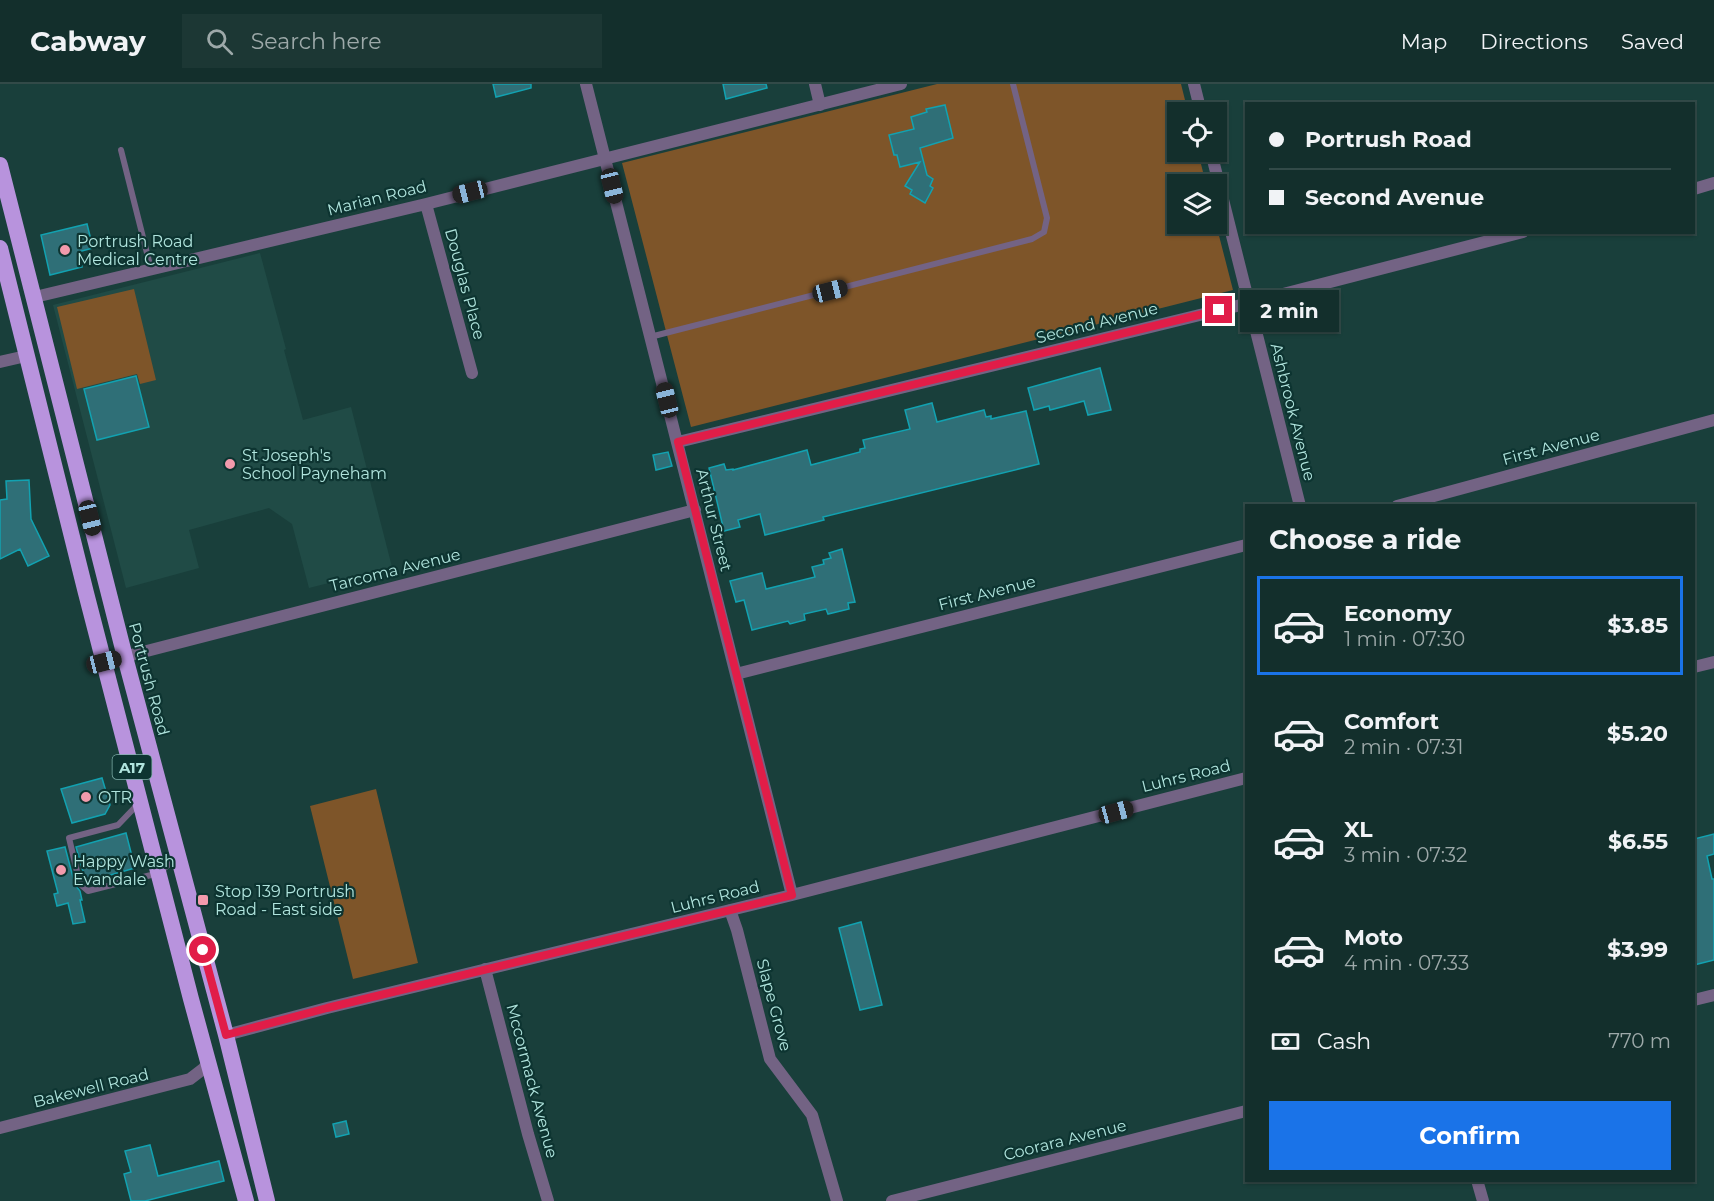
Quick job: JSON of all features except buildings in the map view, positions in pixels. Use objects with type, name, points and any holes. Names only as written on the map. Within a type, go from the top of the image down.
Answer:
[{"type":"highway","name":"Portrush Road","points":[[0,165],[267,1201]]},
{"type":"highway","name":"A17","points":[[0,248],[104,662],[246,1201]]},
{"type":"highway","points":[[191,999],[212,1024],[226,1035],[218,1058],[214,1084]]},
{"type":"street","name":"Arthur Street","points":[[586,84],[792,895]]},
{"type":"street","points":[[815,84],[820,105]]},
{"type":"street","name":"Marian Road","points":[[34,297],[426,204],[901,84]]},
{"type":"street","points":[[1194,84],[1198,102]]},
{"type":"street","name":"Ashbrook Avenue","points":[[1214,162],[1299,504]]},
{"type":"street","points":[[1695,189],[1714,183]]},
{"type":"street","name":"Douglas Place","points":[[426,204],[472,373]]},
{"type":"street","name":"Second Avenue","points":[[678,442],[1249,303],[1515,234]]},
{"type":"street","points":[[0,362],[26,356]]},
{"type":"street","name":"First Avenue","points":[[1404,504],[1714,420]]},
{"type":"street","name":"Tarcoma Avenue","points":[[104,662],[695,510]]},
{"type":"street","name":"First Avenue","points":[[736,674],[1245,545]]},
{"type":"street","points":[[1695,667],[1714,662]]},
{"type":"street","name":"Luhrs Road","points":[[226,1035],[327,1008],[792,895],[1245,778]]},
{"type":"street","name":"Slape Grove","points":[[730,910],[770,1059],[812,1115],[837,1201]]},
{"type":"street","name":"Mccormack Avenue","points":[[485,969],[548,1201]]},
{"type":"street","points":[[1695,1000],[1714,995]]},
{"type":"street","name":"Bakewell Road","points":[[0,1128],[190,1079],[208,1063]]},
{"type":"street","points":[[190,1079],[214,1084]]},
{"type":"street","name":"Coorara Avenue","points":[[892,1201],[1245,1111]]},
{"type":"street","points":[[1478,1182],[1482,1201]]},
{"type":"lane","points":[[650,337],[1032,239],[1044,232],[1047,218],[1013,84]]},
{"type":"lane","points":[[121,150],[151,269]]},
{"type":"lane","points":[[140,801],[118,825],[69,838],[80,884],[88,891],[159,873],[177,857]]},
{"type":"shaded area","points":[[937,84],[1181,84],[1186,102],[1167,102],[1167,162],[1200,162],[1204,174],[1167,174],[1167,234],[1219,234],[1233,290],[691,427],[622,163]]},
{"type":"shaded area","name":"St Joseph's School Payneham","points":[[260,253],[303,420],[351,407],[392,567],[309,588],[292,524],[269,508],[189,530],[199,568],[126,588],[53,305]]},
{"type":"shaded area","points":[[134,289],[156,380],[140,384],[137,374],[77,389],[57,307]]},
{"type":"shaded area","points":[[376,789],[418,963],[353,979],[310,806]]},
{"type":"place","name":"Portrush Road Medical Centre","points":[[65,250]]},
{"type":"place","name":"St Joseph's School Payneham","points":[[230,464]]},
{"type":"place","name":"OTR","points":[[86,797]]},
{"type":"place","name":"Happy Wash Evandale","points":[[61,870]]},
{"type":"place","name":"Stop 139 Portrush Road - East side","points":[[203,900]]},
{"type":"route","points":[[203,950],[226,1035],[327,1008],[792,895],[678,442],[1219,310]]}]
